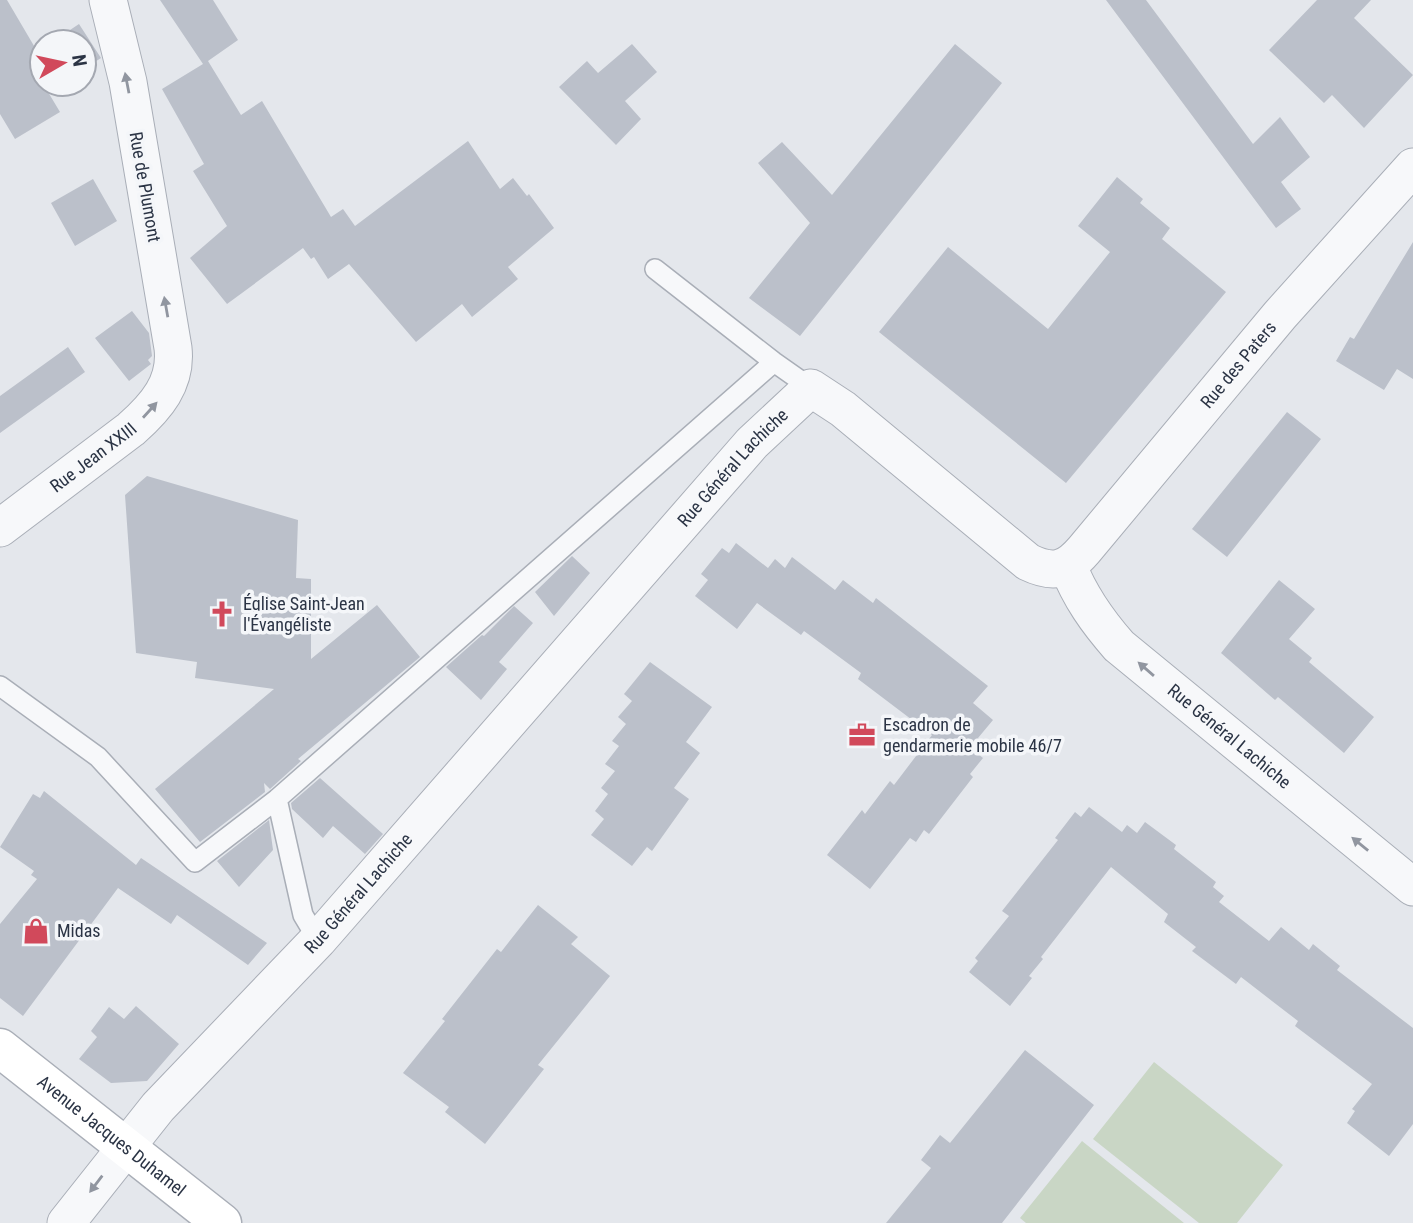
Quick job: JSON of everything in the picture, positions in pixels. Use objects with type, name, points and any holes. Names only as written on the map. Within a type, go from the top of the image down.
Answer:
[{"type":"main road","name":"Avenue Jacques Duhamel","points":[[0,1048],[127,1145],[204,1217]]},
{"type":"street","name":"Rue de Plumont","points":[[108,0],[128,82],[173,348],[172,374]]},
{"type":"street","name":"Rue des Paters","points":[[1068,566],[1280,315],[1413,167]]},
{"type":"street","name":"Rue Jean XXIII","points":[[0,528],[131,429],[164,393],[172,374]]},
{"type":"street","points":[[811,388],[843,409],[1028,562],[1043,569],[1068,566]]},
{"type":"street","name":"Rue Général Lachiche","points":[[66,1223],[158,1107],[317,940],[752,443],[811,388]]},
{"type":"street","name":"Rue Général Lachiche","points":[[1068,566],[1076,588],[1094,617],[1119,646],[1413,887]]},
{"type":"lane","points":[[655,269],[811,388]]},
{"type":"lane","points":[[0,686],[98,757],[195,862],[277,799],[774,362]]},
{"type":"lane","points":[[277,799],[303,915],[317,940]]},
{"type":"green space","points":[[1154,1062],[1283,1165],[1237,1223],[1199,1223],[1093,1139]]},
{"type":"green space","points":[[1082,1141],[1184,1223],[1026,1223],[1020,1218]]},
{"type":"building","points":[[0,0],[7,0],[28,36],[28,98],[52,98],[60,112],[15,139],[0,114]]},
{"type":"building","points":[[160,0],[213,0],[238,40],[208,61],[241,115],[262,101],[331,217],[343,209],[355,226],[468,141],[500,189],[513,178],[527,196],[529,194],[554,228],[508,267],[518,279],[472,317],[462,304],[416,342],[349,264],[328,279],[314,257],[311,259],[303,248],[227,304],[190,258],[227,226],[193,171],[204,164],[162,89],[203,64]]},
{"type":"building","points":[[1106,0],[1146,0],[1253,144],[1280,117],[1310,157],[1281,182],[1301,209],[1276,228]]},
{"type":"building","points":[[1317,0],[1371,0],[1354,18],[1413,75],[1364,128],[1332,95],[1324,103],[1269,50]]},
{"type":"building","points":[[632,44],[657,72],[625,101],[641,119],[616,145],[559,87],[587,61],[598,73]]},
{"type":"building","points":[[955,44],[1002,83],[800,336],[749,298],[810,223],[758,163],[782,142],[832,195]]},
{"type":"building","points":[[1117,177],[1143,199],[1140,203],[1170,228],[1162,239],[1226,292],[1066,483],[879,332],[948,247],[1048,329],[1110,252],[1078,226]]},
{"type":"building","points":[[93,179],[117,221],[75,246],[51,203]]},
{"type":"building","points":[[1413,242],[1413,379],[1397,369],[1384,390],[1336,361],[1350,337],[1354,339]]},
{"type":"building","points":[[132,311],[149,333],[152,356],[148,360],[151,364],[129,381],[95,338]]},
{"type":"building","points":[[68,347],[85,372],[0,433],[0,396]]},
{"type":"building","points":[[1287,412],[1321,439],[1227,557],[1192,529]]},
{"type":"building","points":[[147,476],[298,520],[296,578],[311,579],[311,659],[377,605],[420,657],[298,759],[301,761],[270,789],[264,783],[265,792],[200,842],[155,789],[274,689],[195,678],[197,662],[136,653],[125,495]]},
{"type":"building","points":[[736,543],[768,568],[775,559],[785,568],[792,557],[835,590],[843,580],[873,603],[876,598],[988,686],[973,703],[993,720],[978,738],[985,744],[978,754],[983,758],[970,774],[973,777],[929,834],[924,830],[916,842],[910,838],[870,889],[827,855],[862,810],[865,814],[890,781],[894,785],[932,735],[858,679],[861,673],[804,631],[801,635],[757,603],[737,629],[695,596],[708,580],[701,574],[722,548],[729,553]]},
{"type":"building","points":[[572,556],[590,573],[554,616],[535,592]]},
{"type":"building","points":[[1279,580],[1315,609],[1289,639],[1312,658],[1309,662],[1374,717],[1344,753],[1278,697],[1275,700],[1221,653]]},
{"type":"building","points":[[514,606],[533,623],[499,662],[507,669],[481,700],[446,667],[484,636]]},
{"type":"building","points":[[650,662],[712,707],[686,742],[700,753],[674,788],[689,799],[652,851],[647,847],[632,866],[591,835],[604,819],[595,811],[608,794],[601,788],[615,771],[605,764],[619,746],[612,741],[626,724],[618,717],[632,701],[624,694]]},
{"type":"building","points":[[320,778],[383,834],[365,854],[333,826],[323,838],[292,809],[291,803]]},
{"type":"building","points":[[44,791],[136,865],[141,858],[267,943],[248,965],[177,915],[171,924],[118,888],[23,1016],[0,998],[0,924],[37,879],[31,875],[34,871],[0,847],[33,794],[40,798]]},
{"type":"building","points":[[1089,807],[1122,832],[1127,825],[1137,833],[1145,822],[1176,845],[1174,849],[1216,882],[1213,887],[1224,896],[1219,902],[1269,941],[1281,927],[1309,950],[1313,944],[1340,966],[1337,970],[1413,1028],[1413,1124],[1389,1156],[1347,1123],[1355,1111],[1352,1109],[1372,1084],[1295,1026],[1298,1021],[1241,977],[1236,984],[1192,951],[1196,947],[1164,922],[1168,914],[1111,867],[1041,957],[1043,959],[1029,976],[1032,978],[1010,1006],[969,972],[978,961],[975,958],[1009,916],[1002,911],[1058,840],[1055,838],[1075,812],[1081,817]]},
{"type":"building","points":[[269,820],[273,850],[239,887],[217,861]]},
{"type":"building","points":[[538,905],[578,937],[571,944],[610,976],[538,1065],[544,1069],[485,1144],[445,1112],[449,1107],[403,1073],[497,949],[501,952]]},
{"type":"building","points":[[136,1006],[179,1044],[147,1081],[111,1083],[79,1059],[97,1037],[91,1031],[109,1007],[124,1019]]},
{"type":"building","points":[[1025,1050],[1094,1105],[1002,1223],[886,1223],[931,1168],[921,1160],[940,1135],[950,1143]]},
{"type":"place","name":"Église Saint-Jean l'Évangéliste","points":[[222,614]]},
{"type":"place","name":"Escadron de gendarmerie mobile 46/7","points":[[862,735]]},
{"type":"place","name":"Midas","points":[[36,931]]}]
